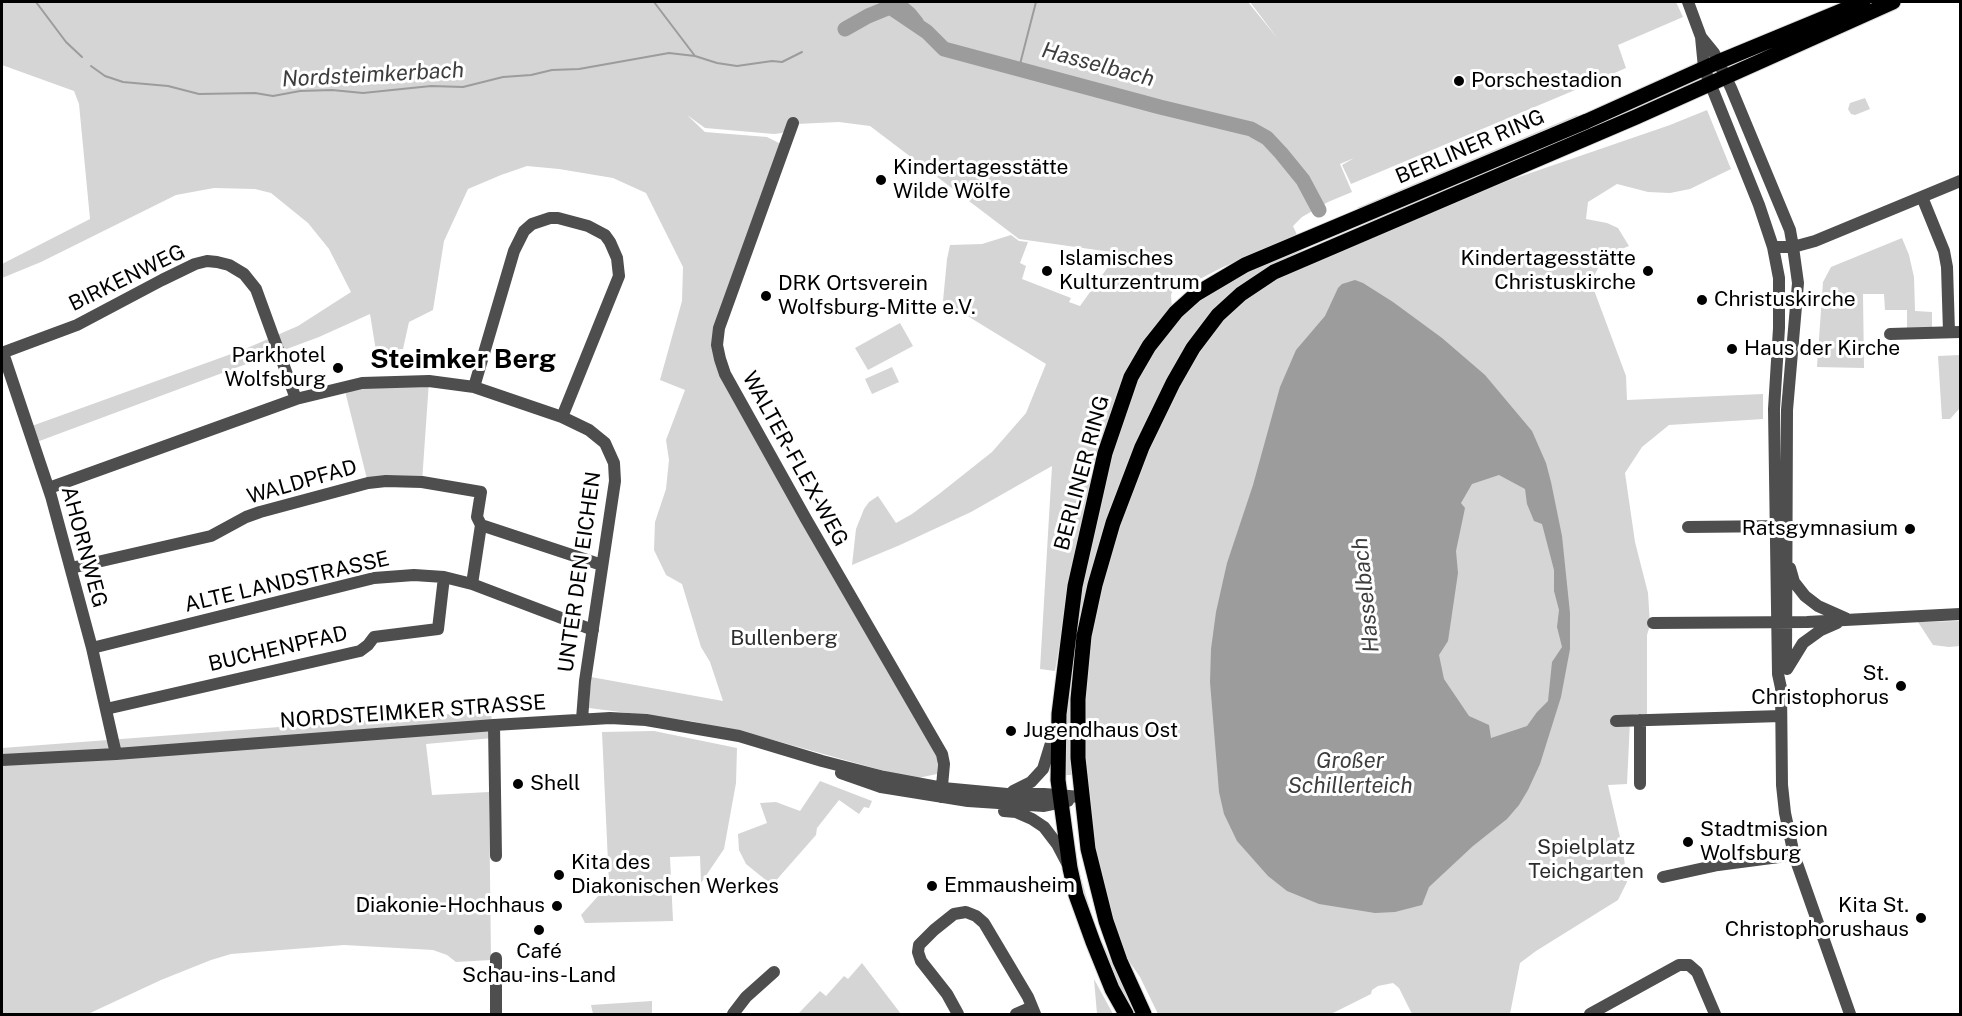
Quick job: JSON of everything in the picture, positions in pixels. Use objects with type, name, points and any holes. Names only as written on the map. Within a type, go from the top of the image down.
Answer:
[{"type":"main road","name":"BERLINER RING","points":[[1126,1014],[1112,988],[1076,895],[1060,799],[1059,714],[1075,586],[1105,453],[1131,377],[1149,346],[1176,312],[1196,294],[1245,265],[1863,2]]},
{"type":"main road","name":"BERLINER RING","points":[[1144,1014],[1120,961],[1103,911],[1088,849],[1078,758],[1078,699],[1084,636],[1095,585],[1113,522],[1142,447],[1188,356],[1218,315],[1241,294],[1274,272],[1893,2]]},
{"type":"street","points":[[1688,2],[1701,37],[1725,76],[1790,230],[1798,283],[1787,410],[1781,526],[1787,561],[1794,582],[1804,596],[1818,606],[1846,618]]},
{"type":"street","points":[[1701,37],[1704,68],[1709,84],[1759,205],[1773,247],[1779,288],[1774,409],[1786,670]]},
{"type":"street","name":"WALTER-FLEX-WEG","points":[[793,123],[719,328],[717,345],[720,359],[726,374],[806,519],[942,754],[944,764],[942,792]]},
{"type":"street","points":[[1773,247],[1793,247],[1815,241],[1960,181]]},
{"type":"street","points":[[1890,334],[1955,332],[1944,251],[1922,197]]},
{"type":"street","points":[[474,387],[514,251],[524,231],[532,224],[550,218],[588,226],[605,235],[610,242],[617,258],[619,276],[562,417]]},
{"type":"street","name":"BIRKENWEG","points":[[2,353],[77,325],[162,279],[195,264],[207,261],[217,262],[229,265],[244,274],[256,289],[296,399]]},
{"type":"street","name":"AHORNWEG","points":[[2,353],[49,488],[92,648],[116,754]]},
{"type":"street","name":"UNTER DEN EICHEN","points":[[49,488],[296,399],[374,381],[429,381],[474,387],[562,417],[590,430],[605,443],[614,463],[615,481],[585,681],[582,719]]},
{"type":"street","name":"WALDPFAD","points":[[71,568],[211,536],[260,512],[377,482],[422,482],[481,492],[477,517],[482,525],[472,584]]},
{"type":"street","points":[[482,525],[602,565]]},
{"type":"street","points":[[1688,526],[1781,526]]},
{"type":"street","points":[[1787,561],[1778,674],[1781,688],[1782,785],[1785,813],[1794,855],[1850,1014]]},
{"type":"street","name":"ALTE LANDSTRASSE","points":[[92,648],[374,578],[414,575],[444,577],[472,584],[593,630]]},
{"type":"street","name":"BUCHENPFAD","points":[[106,709],[360,651],[375,637],[438,629],[444,577]]},
{"type":"street","points":[[1653,623],[1782,622],[1960,614]]},
{"type":"street","points":[[1781,688],[1786,670],[1797,652],[1812,636],[1846,618]]},
{"type":"street","points":[[1007,794],[1031,782],[1043,769],[1059,714]]},
{"type":"street","points":[[1616,721],[1781,716]]},
{"type":"street","name":"NORDSTEIMKER STRASSE","points":[[2,760],[116,754],[582,719],[646,720],[750,739],[822,761],[840,773],[881,787],[1060,799],[1081,797]]},
{"type":"street","points":[[1640,720],[1640,784]]},
{"type":"street","points":[[494,725],[496,856]]},
{"type":"street","name":"NORDSTEIMKER STRASSE","points":[[942,792],[968,801],[1044,806],[1060,799]]},
{"type":"street","points":[[968,801],[994,810],[1016,812],[1032,819],[1044,827],[1057,844],[1070,868]]},
{"type":"street","points":[[1663,877],[1718,865],[1794,855]]},
{"type":"street","points":[[958,1014],[948,994],[921,961],[918,952],[919,945],[934,930],[954,914],[966,912],[976,916],[984,923],[1033,1010],[1016,1014]]},
{"type":"street","points":[[496,958],[496,1014]]},
{"type":"street","points":[[1590,1014],[1679,965],[1689,965],[1697,972],[1715,1014]]},
{"type":"street","points":[[733,1014],[746,996],[774,972]]},
{"type":"green space","name":"Bullenberg","points":[[2,2],[1248,2],[1278,39],[1250,2],[1676,2],[1683,17],[1618,45],[1626,68],[1568,93],[1351,184],[1342,165],[1354,158],[1340,164],[1352,192],[1302,217],[1293,226],[1298,237],[1223,267],[1198,280],[1175,284],[1171,295],[1172,308],[1149,337],[1079,535],[1055,671],[1040,669],[1052,466],[971,512],[852,565],[856,529],[864,509],[878,496],[896,523],[912,514],[992,452],[1026,413],[1046,364],[943,301],[950,245],[982,244],[1011,235],[1019,241],[1028,242],[1020,263],[1026,266],[1022,279],[1071,298],[1069,302],[1080,306],[1118,253],[1019,239],[870,126],[839,122],[797,124],[782,133],[774,134],[705,128],[687,115],[705,132],[767,137],[779,143],[782,151],[713,346],[938,756],[937,774],[913,779],[759,736],[691,721],[589,708],[591,677],[723,701],[710,662],[701,647],[682,584],[666,575],[654,550],[655,522],[666,489],[669,460],[666,440],[685,390],[660,380],[682,301],[683,267],[646,193],[613,178],[527,166],[468,189],[444,241],[433,310],[409,322],[403,349],[376,351],[370,314],[319,337],[34,443],[29,427],[245,349],[298,326],[351,292],[329,249],[308,223],[271,193],[255,189],[214,188],[176,195],[41,262],[2,278],[2,264],[90,219],[79,104],[74,91],[2,65]]},
{"type":"green space","points":[[1865,98],[1870,109],[1855,115],[1851,114],[1848,109],[1850,103]]},
{"type":"green space","points":[[1637,106],[1601,127],[1376,222],[1368,219]]},
{"type":"green space","name":"Spielplatz Teichgarten","points":[[1707,110],[1731,169],[1690,189],[1670,193],[1648,192],[1617,184],[1588,202],[1586,219],[1607,223],[1618,228],[1629,246],[1604,256],[1591,282],[1626,376],[1627,400],[1763,394],[1763,419],[1669,425],[1642,447],[1625,473],[1635,542],[1648,593],[1650,625],[1647,635],[1647,720],[1630,721],[1627,784],[1608,785],[1623,850],[1627,882],[1618,900],[1520,963],[1510,1014],[1412,1014],[1399,988],[1393,983],[1378,986],[1372,990],[1371,994],[1331,1014],[1158,1014],[1140,977],[1122,951],[1103,900],[1084,778],[1084,708],[1089,653],[1103,578],[1146,455],[1178,388],[1222,320],[1237,306],[1278,277],[1481,190]]},
{"type":"green space","points":[[1577,115],[1578,117],[1360,209],[1357,208]]},
{"type":"green space","points":[[1343,229],[1345,232],[1306,248],[1254,278],[1193,340],[1090,585],[1074,775],[1064,775],[1066,702],[1077,602],[1113,440],[1143,366],[1188,308],[1229,280]]},
{"type":"green space","points":[[1902,238],[1914,277],[1915,311],[1932,312],[1932,330],[1907,330],[1907,310],[1885,310],[1884,294],[1863,294],[1864,368],[1817,367],[1823,282],[1831,267]]},
{"type":"green space","points":[[900,323],[913,346],[868,370],[855,348]]},
{"type":"green space","points":[[1960,355],[1960,408],[1950,419],[1942,419],[1938,356]]},
{"type":"green space","points":[[892,367],[899,382],[872,394],[865,379]]},
{"type":"green space","points":[[429,381],[422,482],[368,483],[344,387]]},
{"type":"green space","points":[[1960,621],[1960,646],[1949,647],[1933,645],[1918,622]]},
{"type":"green space","points":[[491,711],[493,738],[426,744],[432,795],[489,792],[491,960],[456,962],[447,955],[433,950],[344,945],[231,954],[161,980],[88,1014],[2,1014],[2,748]]},
{"type":"green space","points":[[654,731],[737,748],[736,783],[724,849],[701,883],[700,856],[670,857],[673,921],[585,923],[581,915],[609,884],[602,732]]},
{"type":"green space","points":[[820,781],[872,801],[869,808],[864,807],[859,814],[839,800],[817,828],[816,835],[772,885],[746,864],[739,850],[738,834],[767,823],[760,803],[776,802],[800,811]]},
{"type":"green space","points":[[1071,823],[1080,874],[1095,927],[1137,1014],[1132,1014],[1117,987],[1081,893]]},
{"type":"green space","points":[[862,963],[901,1014],[798,1014],[820,991],[826,996],[844,976],[848,979]]},
{"type":"green space","points":[[1094,979],[1113,1014],[1097,1014]]},
{"type":"green space","points":[[652,1001],[652,1014],[593,1014],[591,1005]]},
{"type":"water","points":[[897,3],[908,3],[915,9],[923,19],[927,32],[913,31],[893,12],[890,7]]},
{"type":"water","name":"Großer Schillerteich","points":[[1355,280],[1363,283],[1442,338],[1485,375],[1532,431],[1546,463],[1551,482],[1562,536],[1570,613],[1570,649],[1561,697],[1540,764],[1528,790],[1507,819],[1473,846],[1429,887],[1422,905],[1395,912],[1375,913],[1319,904],[1287,891],[1268,876],[1237,841],[1224,814],[1219,792],[1210,682],[1211,649],[1216,612],[1227,563],[1253,485],[1280,387],[1296,350],[1325,316],[1342,284]],"holes":[[[1499,475],[1525,489],[1527,504],[1534,521],[1542,524],[1554,570],[1554,591],[1559,610],[1557,627],[1562,647],[1552,662],[1548,701],[1527,726],[1491,738],[1489,725],[1469,716],[1444,679],[1439,655],[1448,641],[1458,573],[1456,551],[1465,508],[1461,503],[1472,484]]]},
{"type":"waterway","name":"Nordsteimkerbach","points":[[36,2],[66,42],[82,57]]},
{"type":"waterway","name":"Hasselbach","points":[[654,2],[695,56]]},
{"type":"waterway","points":[[1019,68],[1036,2]]},
{"type":"waterway","name":"Hasselbach","points":[[845,29],[890,7],[927,32],[944,49],[1251,129],[1267,138],[1281,153],[1303,180],[1319,210]]},
{"type":"waterway","name":"Nordsteimkerbach","points":[[91,66],[105,76],[123,82],[168,86],[199,94],[255,93],[273,96],[300,91],[332,90],[363,93],[431,86],[463,87],[503,77],[531,75],[552,70],[579,69],[669,53],[695,56],[737,66],[772,61],[782,62],[802,52]]},
{"type":"place","name":"Porschestadion","points":[[1459,81]]},
{"type":"place","name":"Kindertagesstätte Wilde Wölfe","points":[[881,180]]},
{"type":"place","name":"Islamisches Kulturzentrum","points":[[1047,271]]},
{"type":"place","name":"Kindertagesstätte Christuskirche","points":[[1648,271]]},
{"type":"place","name":"DRK Ortsverein Wolfsburg-Mitte e.V.","points":[[766,296]]},
{"type":"place","name":"Christuskirche","points":[[1702,300]]},
{"type":"place","name":"Haus der Kirche","points":[[1732,349]]},
{"type":"place","name":"Parkhotel Wolfsburg","points":[[338,368]]},
{"type":"place","name":"Ratsgymnasium","points":[[1910,529]]},
{"type":"place","name":"St. Christophorus","points":[[1901,686]]},
{"type":"place","name":"Jugendhaus Ost","points":[[1011,731]]},
{"type":"place","name":"Shell","points":[[518,784]]},
{"type":"place","name":"Stadtmission Wolfsburg","points":[[1688,842]]},
{"type":"place","name":"Kita des Diakonischen Werkes","points":[[559,875]]},
{"type":"place","name":"Emmausheim","points":[[932,886]]},
{"type":"place","name":"Diakonie-Hochhaus","points":[[557,906]]},
{"type":"place","name":"Kita St. Christophorushaus","points":[[1921,918]]},
{"type":"place","name":"Café Schau-ins-Land","points":[[539,930]]},
{"type":"district","name":"Steimker Berg","points":[[463,360]]}]
